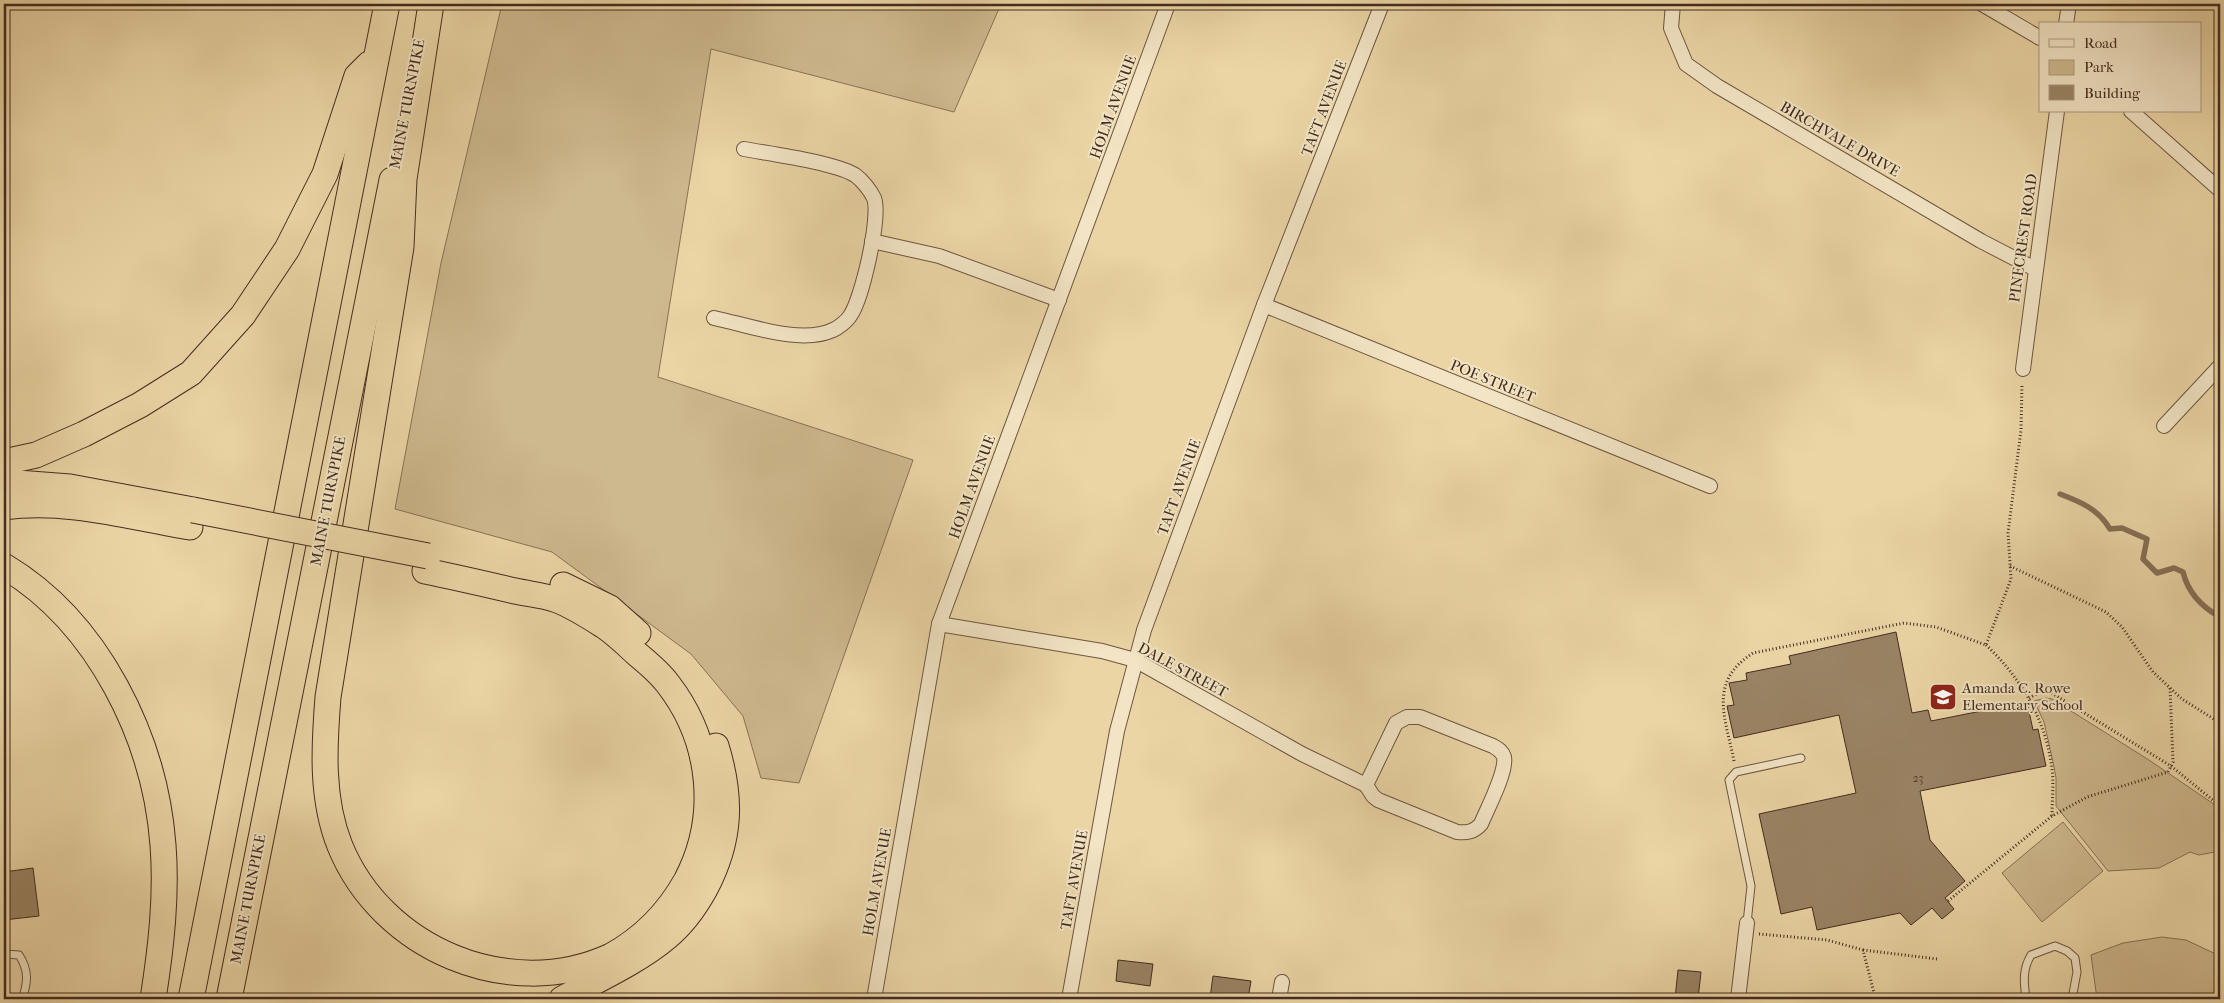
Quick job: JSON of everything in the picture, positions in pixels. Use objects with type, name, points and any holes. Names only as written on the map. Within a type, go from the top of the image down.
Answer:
[{"type":"highway","points":[[191,999],[387,4]]},
{"type":"highway","name":"MAINE TURNPIKE","points":[[229,999],[427,4]]},
{"type":"highway","points":[[427,563],[557,600],[606,627],[624,641],[666,681],[689,716],[703,757],[708,792],[707,820],[697,860],[677,897],[652,928],[611,956],[584,968],[563,973],[521,976],[479,969],[438,954],[402,931],[371,900],[348,864],[333,824],[326,782],[324,740],[328,698],[401,247],[404,179],[431,4]]},
{"type":"highway","points":[[4,462],[36,455],[84,434],[140,404],[191,373],[243,314],[287,249],[325,174],[356,76],[376,57]]},
{"type":"highway","points":[[4,482],[70,487],[192,518],[427,563],[563,585],[610,608],[678,671],[701,706],[716,744],[726,786],[726,828],[716,868],[696,905],[667,937],[562,999]]},
{"type":"highway","points":[[4,507],[22,505],[72,507],[192,518]]},
{"type":"highway","points":[[4,566],[29,581],[61,610],[88,643],[112,680],[131,719],[146,760],[157,802],[161,827],[165,888],[153,999]]},
{"type":"street","name":"HOLM AVENUE","points":[[874,999],[939,624],[1168,4]]},
{"type":"street","name":"TAFT AVENUE","points":[[1069,999],[1117,731],[1135,660],[1155,598],[1264,305],[1382,4]]},
{"type":"street","name":"BIRCHVALE DRIVE","points":[[1673,4],[1671,28],[1686,64],[1716,86],[1964,231],[2035,269]]},
{"type":"street","points":[[1982,4],[2039,37]]},
{"type":"street","points":[[2066,22],[2069,4]]},
{"type":"street","name":"PINECREST ROAD","points":[[2023,369],[2057,112]]},
{"type":"street","points":[[2132,112],[2218,182]]},
{"type":"street","points":[[714,318],[802,336],[820,335],[835,329],[850,317],[857,301],[872,241],[876,213],[874,199],[856,175],[840,168],[744,148]]},
{"type":"street","points":[[872,241],[939,256],[1059,300]]},
{"type":"street","name":"POE STREET","points":[[1264,305],[1710,486]]},
{"type":"street","points":[[2164,426],[2220,366]]},
{"type":"street","name":"DALE STREET","points":[[939,624],[1102,651],[1135,660],[1302,754],[1366,785]]},
{"type":"street","points":[[1407,717],[1420,717],[1493,746],[1504,755],[1503,770],[1481,824],[1471,832],[1457,832],[1378,800],[1372,796],[1366,785],[1396,723],[1407,717]]},
{"type":"street","points":[[1738,999],[1747,928]]},
{"type":"street","points":[[1279,999],[1282,982]]},
{"type":"lane","points":[[1747,928],[1751,886],[1729,780],[1736,772],[1802,758]]},
{"type":"lane","points":[[2026,999],[2025,965],[2031,955],[2055,946],[2067,951],[2075,958],[2077,972],[2072,999]]},
{"type":"lane","points":[[4,954],[19,955],[26,965],[27,985],[22,999]]},
{"type":"path","points":[[1986,645],[2011,579],[2008,533],[2020,430],[2023,369]]},
{"type":"path","points":[[2010,566],[2106,612],[2122,627],[2153,672],[2182,699],[2220,723]]},
{"type":"path","points":[[1736,772],[1723,699],[1724,688],[1728,675],[1753,653],[1904,624],[1936,627],[1986,645],[2008,665],[2030,698],[2040,722],[2052,769],[2052,816]]},
{"type":"path","points":[[1948,901],[2052,816],[2087,797],[2168,772],[2174,762],[2170,688]]},
{"type":"path","points":[[2030,698],[2040,692],[2050,692],[2171,766],[2220,806]]},
{"type":"path","points":[[1747,928],[1827,940],[1863,950],[1937,959]]},
{"type":"path","points":[[1863,950],[1874,993],[1873,999]]},
{"type":"green space","points":[[502,4],[1001,4],[954,112],[711,49],[658,377],[913,460],[799,783],[761,778],[743,716],[691,654],[552,552],[395,509],[441,263]]},
{"type":"green space","points":[[2046,698],[2052,699],[2149,760],[2218,807],[2220,812],[2220,851],[2199,855],[2190,852],[2159,868],[2108,871],[2056,806],[2056,778],[2053,762],[2044,722],[2034,701]]},
{"type":"green space","points":[[2063,822],[2103,871],[2042,922],[2002,873]]},
{"type":"green space","points":[[2162,937],[2186,940],[2220,956],[2220,999],[2097,999],[2091,955],[2123,943]]},
{"type":"building","points":[[1896,632],[1912,713],[1928,710],[1931,721],[2027,702],[2033,730],[2038,729],[2046,766],[1920,791],[1930,840],[1965,881],[1945,898],[1954,909],[1942,919],[1932,908],[1911,925],[1900,913],[1817,930],[1812,907],[1781,914],[1759,814],[1856,793],[1839,715],[1734,738],[1727,706],[1734,705],[1729,683],[1747,680],[1746,673],[1791,664],[1789,656]]},
{"type":"building","points":[[33,868],[39,916],[4,920],[4,872]]},
{"type":"building","points":[[1118,960],[1153,964],[1150,986],[1116,981]]},
{"type":"building","points":[[1678,970],[1701,972],[1698,999],[1675,999]]},
{"type":"building","points":[[1213,976],[1251,981],[1248,999],[1210,998]]},
{"type":"waterway","points":[[2060,494],[2082,503],[2094,511],[2110,529],[2122,528],[2147,539],[2143,559],[2157,573],[2174,568],[2183,572],[2192,593],[2207,609],[2220,617]]},
{"type":"place","name":"Amanda C. Rowe Elementary School","points":[[1943,697]]}]
